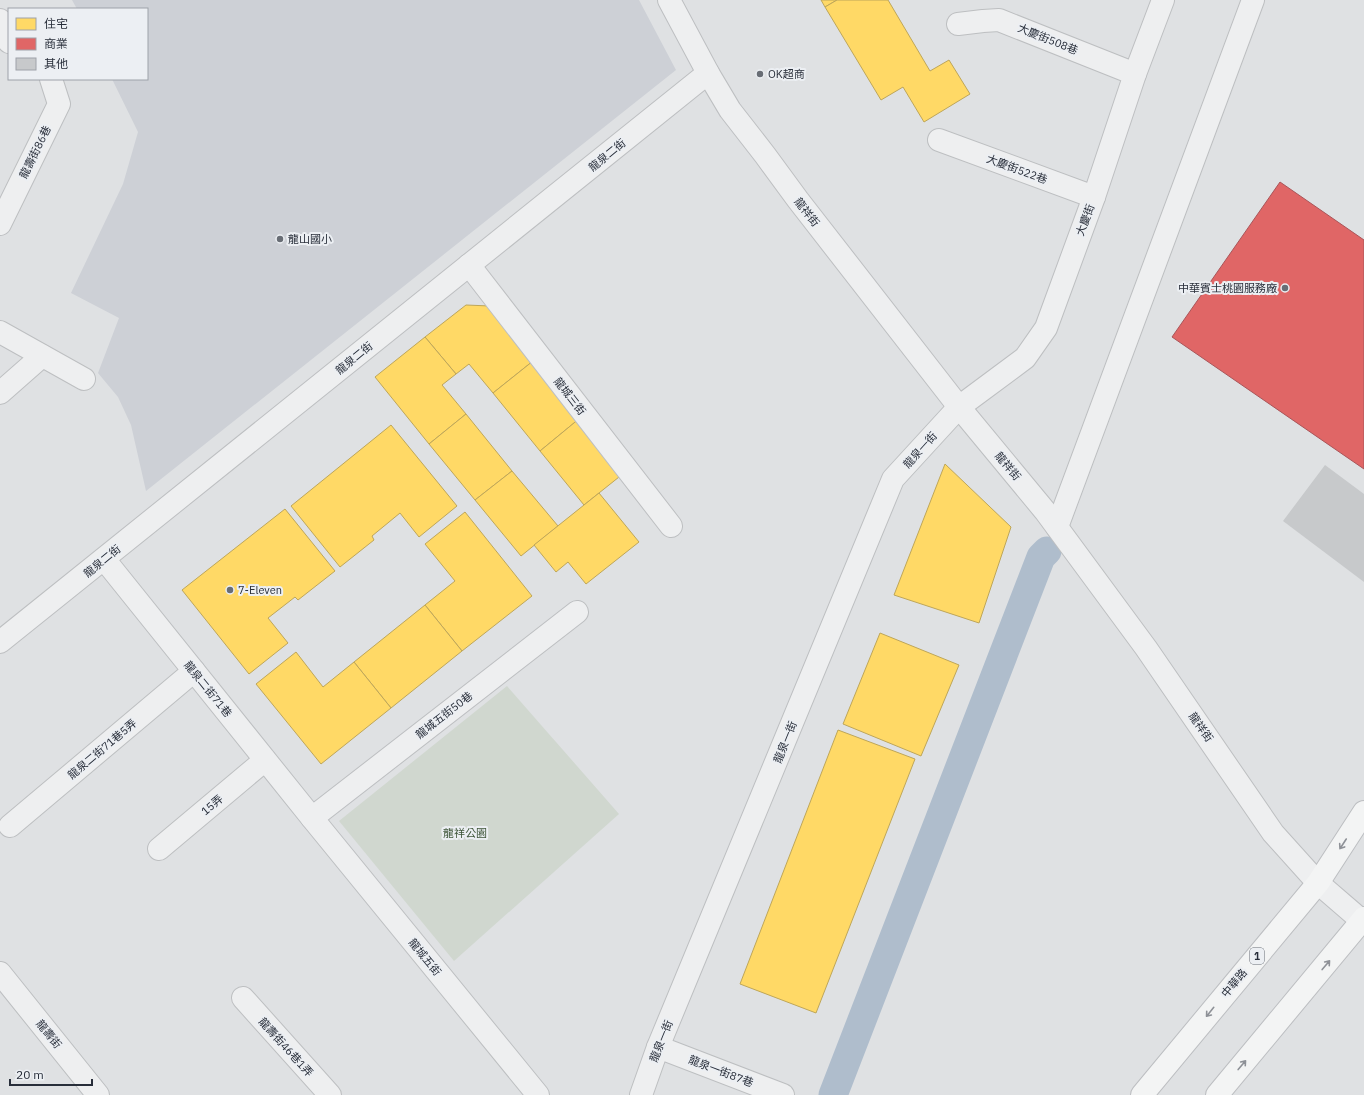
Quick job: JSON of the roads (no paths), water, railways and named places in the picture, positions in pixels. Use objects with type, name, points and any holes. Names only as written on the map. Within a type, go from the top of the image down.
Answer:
[{"type":"main road","name":"中華路","points":[[1142,1095],[1318,883],[1364,812]]},
{"type":"main road","points":[[1218,1095],[1363,920]]},
{"type":"street","name":"龍祥街","points":[[669,0],[708,73],[730,110],[959,407],[1045,511],[1151,654],[1273,833],[1318,883],[1363,920]]},
{"type":"street","name":"大慶街","points":[[959,407],[1025,358],[1046,328],[1163,0]]},
{"type":"street","points":[[1057,527],[1253,0]]},
{"type":"street","points":[[0,20],[8,40]]},
{"type":"street","name":"大慶街508巷","points":[[958,24],[983,20],[999,20],[1136,74]]},
{"type":"street","name":"龍泉二街","points":[[0,642],[708,73]]},
{"type":"street","name":"龍壽街86巷","points":[[0,224],[59,104],[51,80]]},
{"type":"street","name":"大慶街522巷","points":[[939,140],[1094,197]]},
{"type":"street","name":"龍城三街","points":[[469,265],[671,526]]},
{"type":"street","points":[[0,332],[84,379]]},
{"type":"street","points":[[0,393],[42,356]]},
{"type":"street","name":"龍泉一街","points":[[641,1095],[658,1047],[893,479],[959,407]]},
{"type":"street","name":"龍泉二街71巷","points":[[104,559],[312,818]]},
{"type":"street","name":"龍城五街50巷","points":[[312,818],[577,612]]},
{"type":"street","name":"龍泉二街71巷5弄","points":[[10,826],[194,671]]},
{"type":"street","name":"15弄","points":[[159,849],[265,760]]},
{"type":"street","name":"龍城五街","points":[[312,818],[538,1095]]},
{"type":"street","name":"龍壽街","points":[[0,973],[98,1095]]},
{"type":"street","name":"龍壽街46巷1弄","points":[[243,998],[330,1095]]},
{"type":"street","name":"龍泉一街87巷","points":[[658,1047],[784,1095]]},
{"type":"waterway","points":[[833,1095],[1041,557],[1047,551]]},
{"type":"place","name":"OK超商","points":[[760,74]]},
{"type":"place","name":"龍山國小","points":[[280,239]]},
{"type":"place","name":"中華賓士桃園服務廠","points":[[1285,288]]},
{"type":"place","name":"7-Eleven","points":[[230,590]]},
{"type":"park label","name":"龍祥公園","points":[[465,833]]}]
